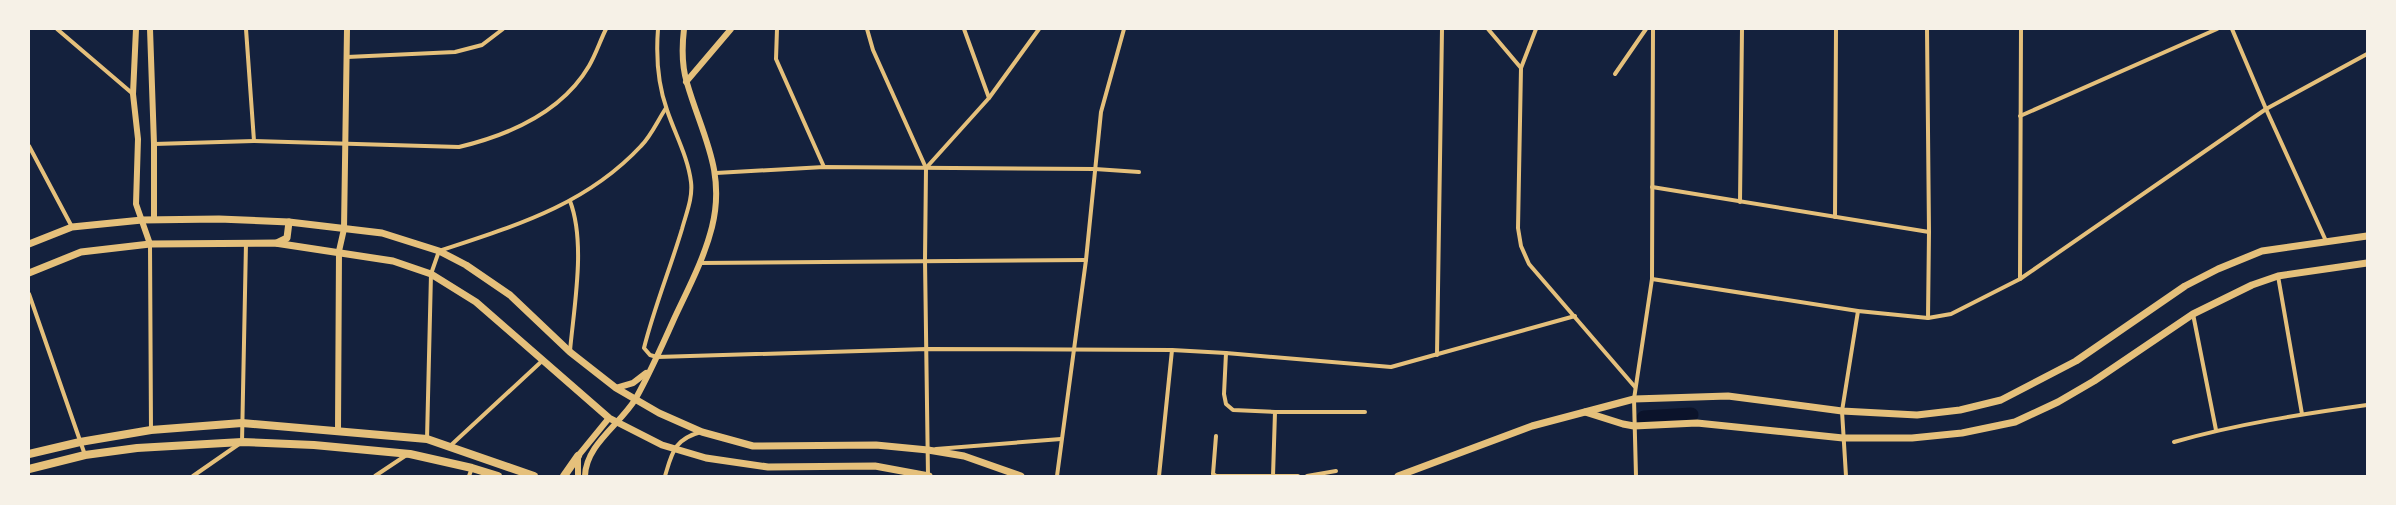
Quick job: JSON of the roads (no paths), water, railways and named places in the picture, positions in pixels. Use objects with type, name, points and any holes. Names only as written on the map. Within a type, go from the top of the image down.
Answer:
[{"type":"highway","points":[[29,454],[80,442],[151,430],[242,423],[338,430],[427,439],[534,476]]},
{"type":"highway","points":[[29,469],[85,455],[137,448],[242,442],[314,445],[410,454],[472,468],[498,476]]},
{"type":"highway","points":[[564,476],[578,456]]},
{"type":"main road","points":[[29,244],[72,227],[142,220],[218,219],[289,222],[382,233],[439,251],[466,266],[510,295],[570,352],[616,388],[702,432],[753,446],[876,445],[928,450],[964,456],[1021,476]]},
{"type":"main road","points":[[275,243],[287,238],[289,222]]},
{"type":"main road","points":[[1398,476],[1532,426],[1634,399],[1728,396],[1842,411],[1917,415],[1960,410],[2001,400],[2076,361],[2186,286],[2218,269],[2262,251],[2367,236]]},
{"type":"main road","points":[[29,273],[81,252],[150,244],[275,243],[339,251],[393,261],[431,274],[476,302],[609,418],[662,445],[706,458],[768,467],[875,466],[929,476]]},
{"type":"main road","points":[[1585,412],[1634,426],[1697,423],[1843,438],[1912,438],[1962,433],[2015,422],[2058,402],[2094,381],[2193,314],[2225,296],[2278,276],[2367,263]]},
{"type":"main road","points":[[1412,476],[1424,466]]},
{"type":"street","points":[[57,29],[133,94]]},
{"type":"street","points":[[136,29],[133,94],[138,140],[136,204],[150,244],[151,430]]},
{"type":"street","points":[[150,29],[154,144],[154,220]]},
{"type":"street","points":[[246,29],[254,141]]},
{"type":"street","points":[[338,430],[339,251],[344,229],[347,29]]},
{"type":"street","points":[[347,57],[456,52],[482,45],[504,29]]},
{"type":"street","points":[[154,144],[254,141],[345,145],[459,147],[490,140],[519,128],[545,111],[569,90],[589,66],[606,29]]},
{"type":"street","points":[[658,29],[657,52],[666,108],[685,157],[691,183],[691,198],[644,348],[650,355],[927,349],[1073,352],[1172,350],[1391,367],[1575,316]]},
{"type":"street","points":[[585,476],[587,464],[594,451],[635,399],[657,356],[700,263],[712,227],[717,199],[716,173],[708,138],[686,82],[684,29]]},
{"type":"street","points":[[686,82],[732,29]]},
{"type":"street","points":[[777,29],[776,59],[824,167]]},
{"type":"street","points":[[867,29],[873,50],[926,168],[925,260],[929,476]]},
{"type":"street","points":[[964,29],[989,98]]},
{"type":"street","points":[[926,168],[989,98],[1039,29]]},
{"type":"street","points":[[1057,476],[1086,260],[1101,112],[1124,29]]},
{"type":"street","points":[[1437,355],[1442,29]]},
{"type":"street","points":[[1488,29],[1521,68]]},
{"type":"street","points":[[1536,29],[1521,68],[1518,228],[1521,246],[1529,264],[1635,387]]},
{"type":"street","points":[[1615,74],[1646,29]]},
{"type":"street","points":[[1636,476],[1634,399],[1652,279],[1653,29]]},
{"type":"street","points":[[1740,202],[1742,29]]},
{"type":"street","points":[[1835,217],[1836,29]]},
{"type":"street","points":[[1927,29],[1929,232],[1928,318]]},
{"type":"street","points":[[2020,279],[2021,29]]},
{"type":"street","points":[[2020,116],[2217,29]]},
{"type":"street","points":[[2232,29],[2266,109],[2326,241]]},
{"type":"street","points":[[1652,279],[1858,311],[1928,318],[1951,314],[2020,279],[2266,109],[2367,54]]},
{"type":"street","points":[[427,439],[431,274],[439,251],[533,219],[570,201],[606,180],[642,145],[666,108]]},
{"type":"street","points":[[29,146],[72,227]]},
{"type":"street","points":[[716,173],[824,167],[1095,169],[1139,172]]},
{"type":"street","points":[[1652,187],[1929,232]]},
{"type":"street","points":[[570,201],[576,217],[579,237],[570,352]]},
{"type":"street","points":[[194,476],[242,442],[246,243]]},
{"type":"street","points":[[700,263],[925,260],[1086,260]]},
{"type":"street","points":[[2278,276],[2302,414]]},
{"type":"street","points":[[29,294],[85,455]]},
{"type":"street","points":[[1846,476],[1842,411],[1858,311]]},
{"type":"street","points":[[2193,314],[2216,430]]},
{"type":"street","points":[[1159,476],[1172,350]]},
{"type":"street","points":[[1226,353],[1224,394],[1226,404],[1233,410],[1274,412],[1365,412]]},
{"type":"street","points":[[449,447],[542,361]]},
{"type":"street","points":[[616,388],[633,383],[649,370]]},
{"type":"street","points":[[2174,442],[2216,430],[2302,414],[2367,405]]},
{"type":"street","points":[[1273,476],[1274,412]]},
{"type":"street","points":[[578,476],[578,456],[609,418]]},
{"type":"street","points":[[665,476],[674,448],[682,440],[702,432]]},
{"type":"street","points":[[1216,436],[1213,474],[1216,476],[1298,476]]},
{"type":"street","points":[[928,450],[1061,439]]},
{"type":"street","points":[[375,476],[410,454]]},
{"type":"street","points":[[469,476],[472,468]]},
{"type":"street","points":[[1307,476],[1336,471]]},
{"type":"waterway","points":[[1644,418],[1691,415]]}]
